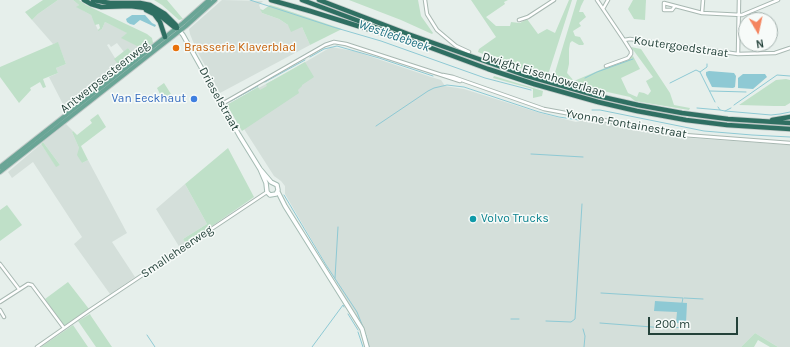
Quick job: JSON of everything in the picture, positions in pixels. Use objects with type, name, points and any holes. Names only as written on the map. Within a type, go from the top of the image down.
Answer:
[{"type":"highway","points":[[84,0],[101,7],[139,6],[153,10],[178,29]]},
{"type":"highway","points":[[93,0],[110,3],[140,3],[150,5],[165,14],[178,29]]},
{"type":"highway","points":[[271,0],[386,36],[414,42]]},
{"type":"highway","name":"Dwight Eisenhowerlaan","points":[[302,0],[414,42],[534,84],[617,107],[686,120],[727,125],[790,129]]},
{"type":"highway","name":"Dwight Eisenhowerlaan","points":[[319,0],[408,34],[524,75],[618,101],[660,110],[705,116],[790,123]]},
{"type":"highway","points":[[139,6],[154,14],[161,24],[165,37]]},
{"type":"highway","points":[[759,121],[790,117]]},
{"type":"main road","name":"Antwerpsesteenweg","points":[[122,73],[165,37],[178,29],[209,0]]},
{"type":"main road","name":"Antwerpsesteenweg","points":[[2,167],[215,0]]},
{"type":"main road","name":"Antwerpsesteenweg","points":[[2,167],[10,159],[70,114]]},
{"type":"main road","points":[[0,172],[2,167]]},
{"type":"street","points":[[425,0],[427,14],[437,30],[448,40],[469,52]]},
{"type":"street","points":[[519,20],[528,17],[554,0]]},
{"type":"street","points":[[597,0],[631,51],[631,56],[606,66]]},
{"type":"street","points":[[604,9],[608,0]]},
{"type":"street","points":[[702,13],[703,0]]},
{"type":"street","name":"Koutergoedstraat","points":[[739,0],[739,12]]},
{"type":"street","points":[[749,12],[776,0]]},
{"type":"street","points":[[674,6],[702,13],[738,14]]},
{"type":"street","name":"Drieselstraat","points":[[178,29],[186,40],[221,104],[260,170],[266,183],[267,192],[285,206]]},
{"type":"street","name":"Koutergoedstraat","points":[[624,40],[630,39],[738,54],[775,53],[790,48]]},
{"type":"street","name":"Yvonne Fontainestraat","points":[[221,104],[325,45],[334,42],[346,44],[544,109],[696,137],[790,143]]},
{"type":"street","name":"Drieselstraat","points":[[260,170],[271,182],[277,185],[278,192],[285,206],[362,329],[367,347]]},
{"type":"street","points":[[266,186],[271,182]]},
{"type":"street","name":"Smalleheerweg","points":[[37,347],[267,192]]},
{"type":"street","points":[[272,195],[278,192]]},
{"type":"street","points":[[0,264],[19,289]]},
{"type":"street","points":[[0,302],[19,289],[28,284],[32,284],[64,328]]},
{"type":"street","points":[[0,310],[4,317]]},
{"type":"shaded area","points":[[58,0],[73,0],[79,5],[77,7],[91,15],[98,30],[102,29],[105,22],[128,33],[122,38],[140,47],[132,53],[128,48],[124,52],[117,43],[111,47],[109,44],[107,45],[121,68],[66,110],[49,77],[58,73],[56,68],[66,64],[58,43],[53,44],[32,20]]},
{"type":"shaded area","points":[[222,0],[263,1],[259,5],[262,13],[279,19],[288,25],[302,27],[310,45],[220,93],[196,49],[189,29]]},
{"type":"shaded area","name":"Volvo Trucks","points":[[331,47],[354,51],[441,80],[445,86],[464,89],[540,113],[576,122],[580,121],[580,118],[689,138],[790,145],[790,347],[778,347],[755,333],[741,347],[369,347],[367,335],[285,194],[285,186],[274,176],[228,104],[285,74]]},
{"type":"shaded area","points":[[66,124],[73,131],[72,132],[79,148],[82,163],[88,160],[127,233],[112,242],[135,277],[110,294],[74,244],[82,237],[33,162],[12,178],[8,172],[41,144],[56,166],[60,165],[43,142]]},
{"type":"shaded area","points":[[185,184],[207,224],[183,239],[186,244],[180,248],[156,209]]},
{"type":"green space","points":[[43,0],[58,0],[32,20],[25,12]]},
{"type":"green space","points":[[73,0],[79,0],[86,5],[147,34],[152,38],[153,43],[121,68],[114,59],[128,48],[132,53],[139,47],[121,38],[127,33],[105,22],[102,29],[98,31],[100,28],[99,24],[95,25],[91,15],[76,7],[79,5]]},
{"type":"green space","points":[[154,0],[167,0],[183,19],[179,20]]},
{"type":"green space","points":[[349,0],[418,0],[421,16],[433,33],[432,34],[401,20]]},
{"type":"green space","points":[[471,0],[508,0],[504,2],[505,4],[486,17],[496,26],[510,26],[511,22],[520,23],[527,19],[538,34],[547,29],[555,33],[569,0],[572,0],[547,78],[478,52],[479,49],[496,37]]},
{"type":"green space","points":[[577,0],[584,0],[579,12],[583,12],[586,17],[579,23],[581,26],[573,31],[575,36],[580,37],[584,44],[579,45],[572,41],[570,43],[567,73],[574,81],[633,56],[640,69],[621,78],[628,93],[637,97],[639,92],[648,95],[651,91],[646,81],[653,77],[631,47],[641,49],[670,93],[674,105],[690,108],[689,110],[635,101],[630,97],[603,91],[602,93],[553,79]]},
{"type":"green space","points":[[633,0],[646,0],[645,20],[634,19],[628,9]]},
{"type":"green space","points":[[270,5],[342,29],[310,45],[302,27],[291,32],[288,25],[279,19],[262,13],[260,9],[263,10]]},
{"type":"green space","points":[[58,42],[66,64],[56,68],[58,73],[43,79],[46,87],[43,88],[40,82],[30,88],[31,90],[19,103],[0,77],[0,67]]},
{"type":"green space","points":[[305,62],[314,77],[302,85],[298,90],[299,93],[242,131],[227,105],[258,87],[260,90],[267,86],[266,84]]},
{"type":"green space","points":[[494,76],[543,91],[542,96],[533,98],[533,89],[493,78]]},
{"type":"green space","points":[[776,80],[790,80],[790,103],[785,106],[739,105]]},
{"type":"green space","points":[[164,83],[171,94],[163,100],[157,88]]},
{"type":"green space","points":[[98,114],[106,127],[81,146],[88,160],[82,163],[77,155],[79,148],[72,132],[73,131],[77,135],[92,123],[90,120]]},
{"type":"green space","points":[[43,142],[60,165],[56,167],[41,144]]},
{"type":"green space","points":[[228,148],[254,197],[186,244],[183,239],[207,224],[185,184]]},
{"type":"green space","points":[[7,205],[22,225],[0,241],[0,210]]},
{"type":"green space","points":[[68,282],[89,309],[64,326],[45,299]]},
{"type":"green space","points":[[90,314],[112,347],[96,347],[78,321]]},
{"type":"green space","points":[[73,325],[88,347],[41,347]]},
{"type":"green space","points":[[755,333],[778,347],[770,347],[758,340],[754,347],[741,347]]},
{"type":"water","points":[[132,15],[145,15],[152,23],[156,25],[155,27],[140,20],[134,25],[130,24],[126,19]]},
{"type":"water","points":[[706,72],[734,73],[736,76],[735,87],[712,87],[706,75]]},
{"type":"water","points":[[743,74],[765,74],[767,77],[753,89],[738,88],[738,78]]},
{"type":"water","points":[[655,301],[687,303],[686,323],[676,323],[677,312],[654,311]]},
{"type":"waterway","name":"Westledebeek","points":[[250,0],[381,41],[485,78],[531,90]]},
{"type":"waterway","points":[[310,57],[324,49],[337,46],[433,76]]},
{"type":"waterway","points":[[585,78],[633,59]]},
{"type":"waterway","points":[[265,82],[305,60]]},
{"type":"waterway","points":[[670,83],[696,70],[700,72],[707,67],[707,64]]},
{"type":"waterway","points":[[700,72],[715,102]]},
{"type":"waterway","points":[[734,105],[777,75],[790,76]]},
{"type":"waterway","name":"Westledebeek","points":[[376,126],[428,91],[447,85],[464,87],[539,112],[579,120]]},
{"type":"waterway","points":[[231,101],[258,86]]},
{"type":"waterway","points":[[710,91],[746,92]]},
{"type":"waterway","points":[[718,107],[720,110],[725,111],[731,108]]},
{"type":"waterway","points":[[697,108],[720,110]]},
{"type":"waterway","points":[[592,110],[600,110],[704,131],[790,137]]},
{"type":"waterway","points":[[725,111],[771,115],[790,112]]},
{"type":"waterway","points":[[531,154],[583,157]]},
{"type":"waterway","name":"Westledebeek","points":[[284,195],[326,265],[357,312],[363,327]]},
{"type":"waterway","points":[[546,321],[571,322],[575,319],[582,204]]},
{"type":"waterway","points":[[335,278],[338,227]]},
{"type":"waterway","points":[[601,293],[683,298],[682,303]]},
{"type":"waterway","points":[[684,298],[703,299]]},
{"type":"waterway","points":[[312,347],[343,305],[344,307]]},
{"type":"waterway","points":[[348,314],[358,330]]},
{"type":"waterway","points":[[511,319],[519,319]]},
{"type":"waterway","points":[[600,323],[665,328],[671,327]]},
{"type":"waterway","points":[[674,327],[681,328],[681,323]]},
{"type":"waterway","points":[[583,329],[585,336],[584,347]]},
{"type":"waterway","points":[[358,332],[363,347]]},
{"type":"waterway","points":[[147,335],[155,347]]},
{"type":"waterway","points":[[366,335],[369,347]]},
{"type":"place","name":"Brasserie Klaverblad","points":[[176,48]]},
{"type":"place","name":"Van Eeckhaut","points":[[194,99]]},
{"type":"place","name":"Volvo Trucks","points":[[473,219]]}]
